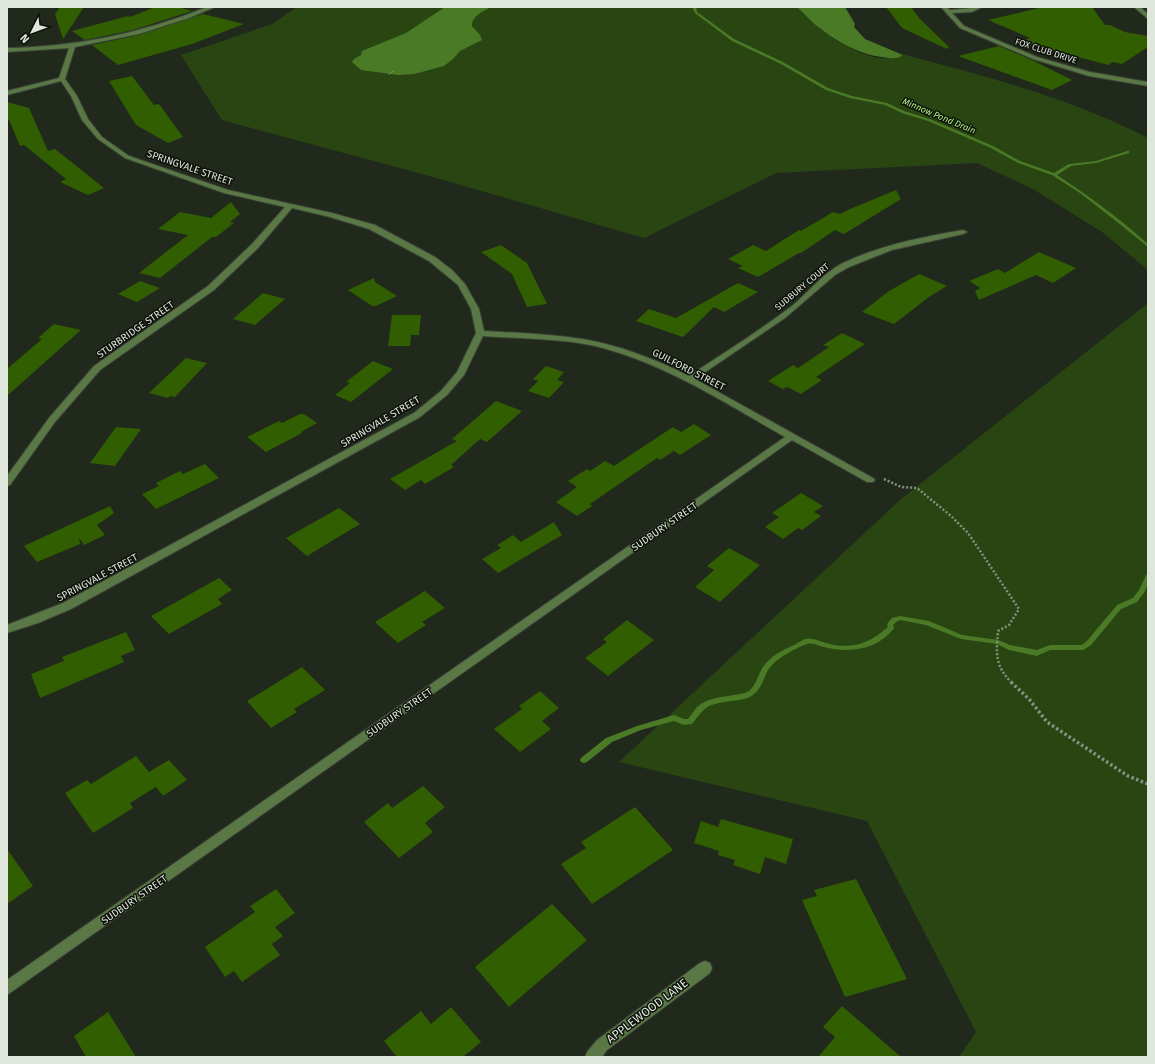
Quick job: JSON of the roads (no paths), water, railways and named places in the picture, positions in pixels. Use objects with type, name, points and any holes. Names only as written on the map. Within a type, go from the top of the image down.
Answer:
[{"type":"street","points":[[7,50],[72,47],[135,34],[170,24],[212,7]]},
{"type":"street","name":"FOX CLUB DRIVE","points":[[946,9],[972,10],[979,7]]},
{"type":"street","points":[[1138,7],[1148,16]]},
{"type":"street","name":"FOX CLUB DRIVE","points":[[946,9],[962,27],[997,44],[1035,58],[1089,74],[1148,84]]},
{"type":"street","points":[[7,93],[62,79],[72,47]]},
{"type":"street","name":"SPRINGVALE STREET","points":[[7,629],[34,620],[67,606],[417,415],[444,393],[461,373],[480,333],[475,309],[461,284],[432,259],[372,227],[332,215],[226,192],[127,157],[96,133],[85,120],[74,96],[62,79]]},
{"type":"street","name":"STURBRIDGE STREET","points":[[7,483],[52,420],[97,368],[211,288],[255,246],[290,206]]},
{"type":"street","name":"SUDBURY COURT","points":[[689,379],[764,331],[810,296],[833,273],[845,265],[874,253],[908,242],[964,232]]},
{"type":"street","name":"GUILFORD STREET","points":[[480,333],[557,338],[605,346],[652,361],[689,379],[870,480]]},
{"type":"street","name":"SUDBURY STREET","points":[[7,988],[791,437]]},
{"type":"street","name":"APPLEWOOD LANE","points":[[592,1057],[602,1045],[705,968]]},
{"type":"waterway","name":"Minnow Pond Drain","points":[[694,7],[696,12],[733,40],[782,63],[827,89],[851,97],[886,104],[903,112],[929,120],[992,147],[1019,162],[1054,175]]},
{"type":"waterway","points":[[1054,175],[1070,165],[1096,162],[1128,152]]},
{"type":"waterway","name":"Minnow Pond Drain","points":[[1054,175],[1081,192],[1123,224],[1148,246]]},
{"type":"waterway","points":[[584,760],[609,740],[640,728],[674,718],[684,722],[690,722],[700,709],[708,703],[748,695],[756,689],[767,666],[771,662],[784,653],[807,641],[838,647],[855,648],[877,640],[891,628],[890,624],[894,620],[900,618],[927,623],[961,637],[998,642],[1009,647],[1037,653],[1050,648],[1083,647],[1089,643],[1119,607],[1135,600],[1142,591],[1148,577]]}]
